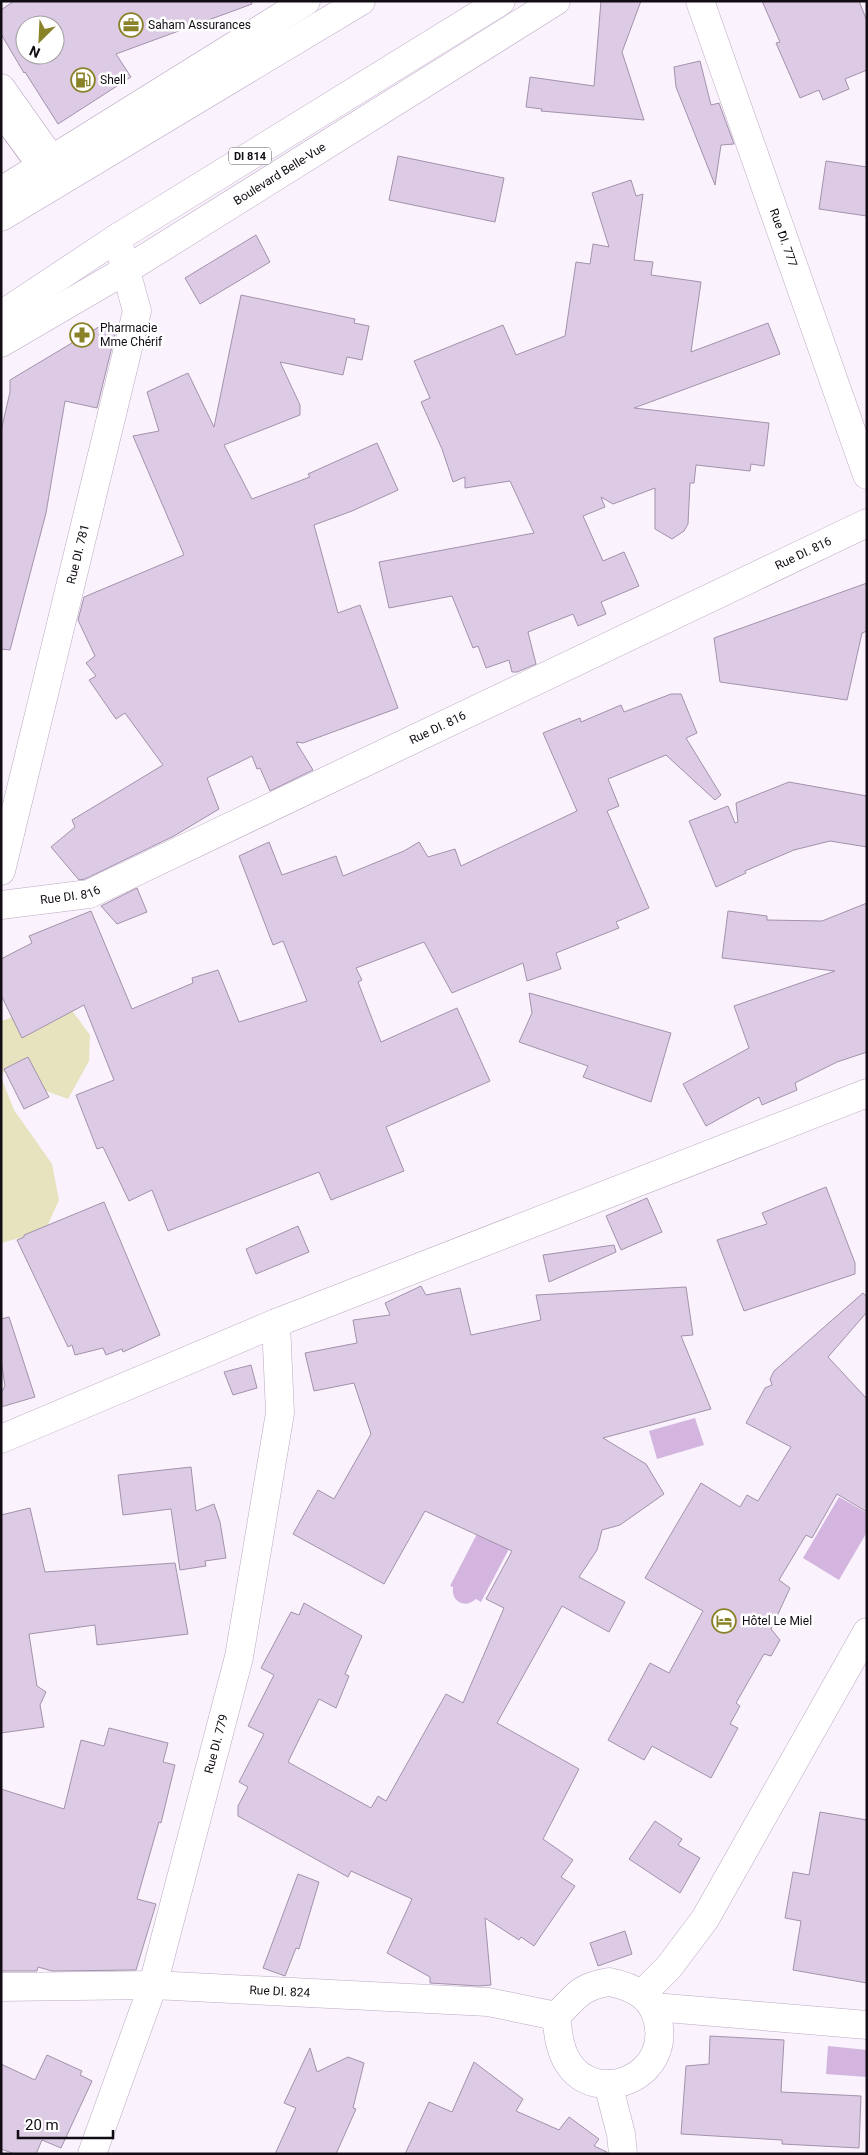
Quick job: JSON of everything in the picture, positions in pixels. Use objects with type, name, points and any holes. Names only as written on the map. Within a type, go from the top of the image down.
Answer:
[{"type":"street","points":[[1,191],[306,1]]},
{"type":"street","points":[[1,217],[361,1]]},
{"type":"street","name":"DI 814","points":[[1,315],[117,238],[502,1]]},
{"type":"street","name":"Boulevard Belle-Vue","points":[[1,343],[126,270],[556,1]]},
{"type":"street","name":"Rue DI. 777","points":[[700,1],[867,475]]},
{"type":"street","points":[[1,88],[44,164]]},
{"type":"street","name":"Rue DI. 781","points":[[1,871],[136,311],[117,238]]},
{"type":"street","name":"Rue DI. 816","points":[[1,905],[89,894],[867,523]]},
{"type":"street","points":[[1,1440],[276,1323],[867,1093]]},
{"type":"street","name":"Rue DI. 779","points":[[92,2154],[153,1985],[239,1658],[280,1413],[276,1323]]},
{"type":"street","points":[[648,2000],[704,1919],[867,1632]]},
{"type":"street","points":[[648,2000],[661,2028],[659,2049],[648,2068],[629,2080],[608,2084],[585,2078],[568,2063],[559,2041],[556,2016],[576,1994],[592,1985],[609,1982],[626,1985],[648,2000],[867,2025]]},
{"type":"street","name":"Rue DI. 824","points":[[1,1987],[153,1985],[488,2002],[556,2016]]},
{"type":"street","points":[[608,2084],[621,2134],[623,2154]]},
{"type":"lane","points":[[1,120],[44,164]]},
{"type":"shaded area","points":[[71,1009],[90,1035],[89,1061],[68,1099],[1,1071],[1,1021],[37,1010]]},
{"type":"shaded area","points":[[1,1077],[14,1110],[52,1164],[59,1200],[45,1231],[1,1243]]},
{"type":"shaded area","points":[[695,1418],[704,1445],[657,1459],[649,1431]]},
{"type":"shaded area","points":[[839,1497],[867,1513],[867,1532],[839,1580],[803,1558]]},
{"type":"shaded area","points":[[479,1530],[510,1547],[481,1602],[476,1599],[463,1604],[456,1600],[453,1587],[450,1586]]},
{"type":"shaded area","points":[[828,2046],[867,2050],[867,2077],[826,2074]]},
{"type":"building","points":[[14,1],[251,1],[252,4],[116,54],[131,77],[58,124],[19,65],[65,65],[65,15],[15,15],[15,58],[1,34],[1,10]]},
{"type":"building","points":[[601,1],[641,1],[622,52],[644,120],[541,111],[542,109],[526,107],[530,77],[594,86]]},
{"type":"building","points":[[762,1],[859,1],[867,21],[867,70],[845,79],[849,89],[823,100],[819,90],[800,98],[776,43],[780,42]]},
{"type":"building","points":[[700,61],[711,105],[719,103],[734,144],[721,145],[715,185],[676,87],[674,67]]},
{"type":"building","points":[[398,156],[504,178],[495,222],[389,200]]},
{"type":"building","points":[[826,161],[867,167],[867,216],[819,209]]},
{"type":"building","points":[[631,180],[636,196],[643,194],[634,260],[653,262],[651,275],[701,282],[691,352],[768,323],[780,354],[634,408],[769,423],[764,466],[751,464],[750,471],[696,465],[694,483],[690,483],[688,524],[684,531],[672,539],[655,529],[655,488],[613,504],[601,497],[605,507],[583,516],[603,561],[624,552],[639,586],[601,602],[606,614],[578,626],[573,614],[528,632],[536,664],[517,672],[512,672],[509,660],[486,668],[478,646],[473,648],[452,596],[389,608],[379,562],[534,533],[510,481],[465,488],[465,477],[453,482],[442,449],[421,402],[430,398],[414,361],[503,325],[516,355],[565,336],[576,262],[590,264],[593,244],[609,247],[592,193]]},
{"type":"building","points":[[256,235],[270,262],[200,304],[185,278]]},
{"type":"building","points":[[241,295],[355,319],[354,323],[369,326],[362,360],[347,357],[343,375],[280,362],[300,405],[300,415],[224,445],[252,499],[310,477],[308,474],[377,443],[398,490],[352,511],[314,525],[338,613],[360,605],[398,708],[303,743],[296,742],[313,770],[270,791],[260,768],[257,769],[252,756],[207,778],[219,809],[174,836],[85,879],[79,880],[51,847],[75,827],[72,820],[163,765],[125,713],[116,719],[89,680],[96,676],[86,663],[95,656],[78,620],[84,597],[184,555],[133,436],[159,431],[147,392],[188,373],[214,427]]},
{"type":"building","points":[[107,322],[117,326],[97,408],[65,401],[46,513],[10,650],[1,649],[1,431],[10,392],[10,380]]},
{"type":"building","points":[[867,583],[867,631],[862,633],[847,700],[720,682],[714,638]]},
{"type":"building","points":[[671,694],[681,694],[697,733],[686,738],[721,795],[715,800],[666,755],[608,779],[619,806],[607,811],[649,908],[616,922],[619,928],[556,953],[561,969],[527,981],[523,963],[452,993],[424,942],[356,968],[362,980],[358,982],[381,1042],[457,1008],[490,1081],[386,1127],[404,1171],[331,1200],[319,1172],[168,1231],[152,1190],[129,1201],[103,1147],[97,1149],[76,1095],[114,1080],[84,1005],[22,1038],[1,995],[1,959],[32,943],[29,936],[91,911],[132,1009],[193,983],[192,978],[218,970],[239,1022],[307,1001],[283,941],[273,945],[239,856],[269,842],[282,875],[336,856],[343,876],[404,851],[419,842],[428,857],[455,849],[461,866],[577,811],[543,733],[580,718],[581,722],[621,705],[624,712]]},
{"type":"building","points":[[789,782],[867,796],[867,847],[830,841],[794,850],[745,871],[746,873],[716,887],[689,821],[728,806],[735,823],[738,822],[736,803]]},
{"type":"building","points":[[137,888],[147,912],[117,924],[101,906]]},
{"type":"building","points":[[867,903],[867,1052],[837,1062],[795,1083],[797,1090],[762,1105],[759,1097],[706,1126],[683,1084],[749,1048],[734,1006],[835,971],[722,958],[728,911],[767,916],[767,920],[822,921]]},
{"type":"building","points":[[529,993],[671,1033],[651,1102],[583,1077],[588,1066],[519,1042],[532,1013]]},
{"type":"building","points":[[28,1057],[49,1097],[24,1109],[4,1069]]},
{"type":"building","points":[[826,1187],[855,1263],[855,1274],[744,1311],[717,1240],[767,1224],[762,1213]]},
{"type":"building","points":[[647,1198],[662,1232],[621,1250],[606,1216]]},
{"type":"building","points":[[104,1202],[160,1335],[123,1352],[122,1349],[106,1355],[103,1348],[75,1355],[72,1345],[68,1347],[17,1240],[24,1237],[24,1235]]},
{"type":"building","points":[[298,1226],[309,1252],[256,1274],[246,1249]]},
{"type":"building","points":[[614,1245],[616,1252],[549,1282],[543,1255]]},
{"type":"building","points":[[421,1286],[426,1295],[460,1288],[471,1335],[541,1320],[536,1295],[686,1287],[693,1335],[681,1336],[711,1409],[603,1438],[646,1464],[664,1494],[620,1525],[602,1530],[597,1550],[579,1577],[625,1602],[609,1632],[562,1606],[497,1723],[579,1769],[543,1839],[573,1860],[561,1877],[575,1886],[534,1946],[521,1937],[519,1940],[485,1918],[491,1985],[430,1983],[430,1977],[387,1953],[412,1899],[351,1871],[348,1877],[238,1816],[238,1806],[248,1787],[239,1782],[264,1734],[248,1726],[274,1675],[261,1668],[291,1612],[299,1615],[304,1603],[362,1636],[345,1674],[349,1676],[336,1708],[319,1699],[288,1762],[371,1808],[378,1796],[386,1801],[446,1694],[463,1703],[504,1608],[486,1599],[512,1551],[425,1511],[384,1584],[293,1534],[318,1490],[334,1499],[371,1434],[354,1383],[314,1391],[305,1353],[357,1343],[353,1320],[390,1315],[385,1303]]},
{"type":"building","points":[[863,1293],[867,1297],[867,1312],[828,1357],[867,1399],[867,1512],[837,1494],[812,1538],[806,1535],[779,1580],[790,1588],[771,1629],[780,1640],[771,1656],[764,1654],[736,1703],[740,1706],[730,1724],[738,1728],[711,1778],[652,1746],[644,1760],[608,1740],[650,1663],[669,1673],[703,1611],[645,1578],[701,1483],[740,1507],[747,1495],[758,1501],[791,1447],[746,1423],[765,1388],[772,1385],[770,1379],[774,1371]]},
{"type":"building","points":[[9,1317],[35,1397],[1,1407],[1,1393],[5,1386],[1,1360],[1,1319]]},
{"type":"building","points":[[251,1365],[257,1388],[233,1395],[224,1372]]},
{"type":"building","points":[[191,1467],[196,1511],[214,1504],[220,1522],[226,1558],[205,1561],[206,1566],[180,1570],[171,1509],[123,1515],[118,1475]]},
{"type":"building","points":[[30,1508],[45,1572],[175,1563],[188,1634],[97,1645],[95,1625],[29,1634],[37,1686],[46,1692],[40,1705],[44,1727],[1,1733],[1,1515]]},
{"type":"building","points":[[109,1728],[168,1743],[163,1762],[175,1765],[161,1823],[159,1822],[137,1899],[156,1904],[136,1970],[52,1971],[38,1967],[37,1971],[1,1971],[1,1789],[64,1809],[81,1740],[104,1746]]},
{"type":"building","points":[[820,1812],[867,1820],[867,1983],[793,1970],[801,1921],[785,1918],[793,1872],[809,1875]]},
{"type":"building","points":[[655,1821],[682,1839],[678,1845],[700,1858],[680,1893],[629,1859]]},
{"type":"building","points":[[298,1874],[319,1882],[299,1949],[296,1948],[285,1976],[263,1968]]},
{"type":"building","points":[[625,1931],[632,1954],[598,1966],[590,1943]]},
{"type":"building","points":[[710,2036],[784,2040],[781,2092],[861,2096],[859,2148],[782,2144],[782,2140],[681,2134],[686,2066],[709,2064]]},
{"type":"building","points":[[310,2048],[317,2072],[348,2057],[364,2063],[353,2108],[356,2109],[336,2154],[275,2154],[296,2108],[284,2103]]},
{"type":"building","points":[[47,2055],[82,2071],[80,2075],[92,2081],[61,2148],[42,2140],[36,2154],[15,2154],[1,2149],[1,2064],[35,2080]]},
{"type":"building","points":[[474,2062],[523,2099],[516,2111],[559,2130],[569,2117],[599,2139],[594,2146],[607,2152],[607,2154],[405,2154],[429,2102],[452,2112]]},
{"type":"place","name":"Saham Assurances","points":[[131,25]]},
{"type":"place","name":"Shell","points":[[83,80]]},
{"type":"place","name":"Pharmacie Mme Chérif","points":[[82,335]]},
{"type":"place","name":"Hôtel Le Miel","points":[[724,1621]]}]
